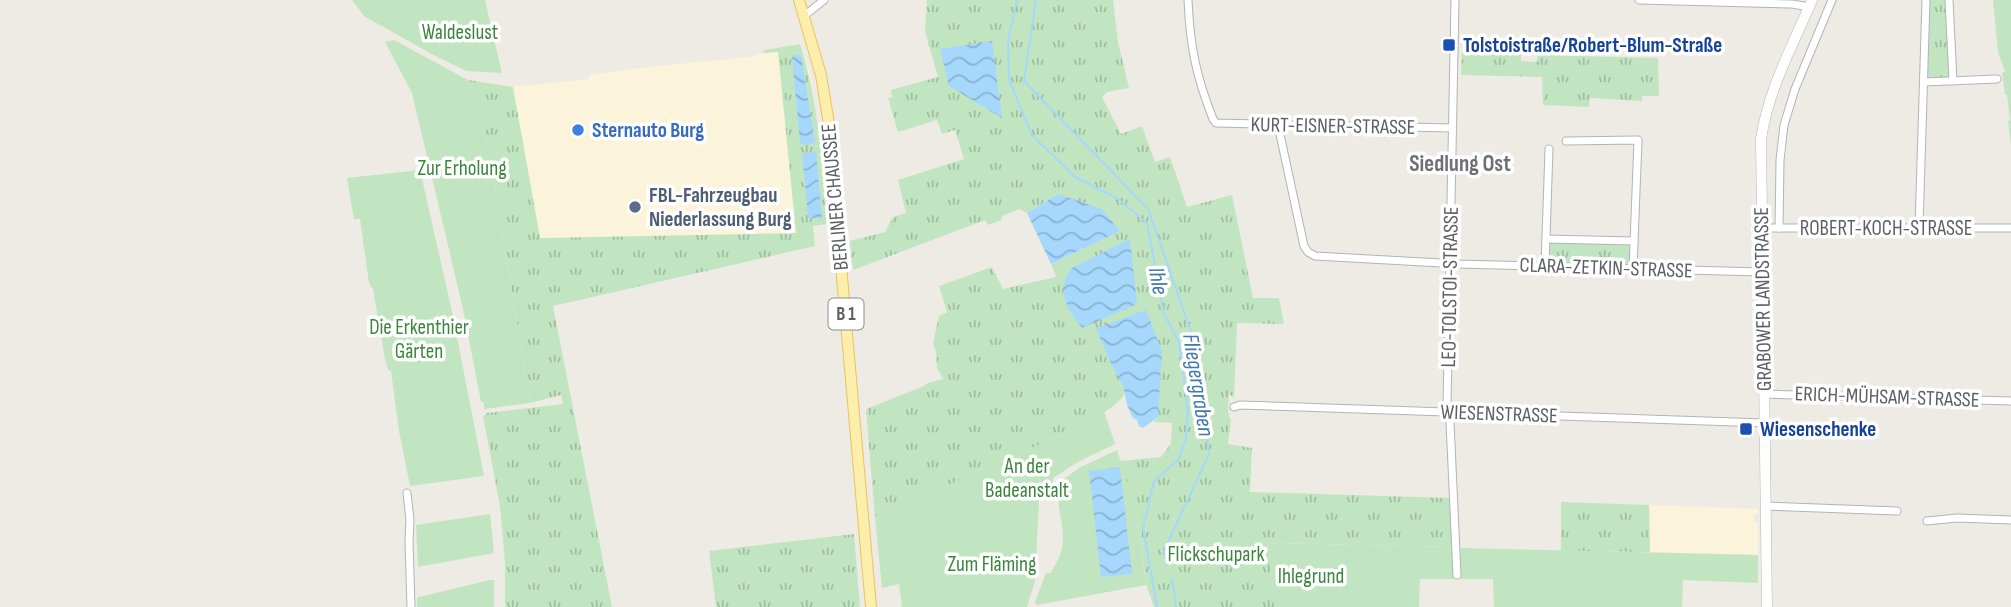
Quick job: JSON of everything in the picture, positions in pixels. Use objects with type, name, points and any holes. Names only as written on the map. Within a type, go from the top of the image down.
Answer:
[{"type":"main road","name":"BERLINER CHAUSSEE","points":[[799,0],[821,75],[828,118],[871,607]]},
{"type":"main road","name":"GRABOWER LANDSTRASSE","points":[[1768,607],[1761,155],[1764,123],[1777,81],[1811,4]]},
{"type":"street","points":[[804,16],[824,0]]},
{"type":"street","name":"KURT-EISNER-STRASSE","points":[[1188,0],[1193,59],[1214,122],[1453,128]]},
{"type":"street","name":"LEO-TOLSTOI-STRASSE","points":[[1455,0],[1448,412],[1457,575]]},
{"type":"street","points":[[1639,0],[1811,4]]},
{"type":"street","name":"GRABOWER LANDSTRASSE","points":[[1779,228],[1780,160],[1786,115],[1832,0]]},
{"type":"street","points":[[1919,227],[1926,0]]},
{"type":"street","points":[[1949,0],[1953,81]]},
{"type":"street","points":[[1924,82],[1997,79]]},
{"type":"street","name":"CLARA-ZETKIN-STRASSE","points":[[1278,125],[1301,237],[1308,252],[1322,257],[1762,272]]},
{"type":"street","points":[[1566,141],[1638,139],[1633,269]]},
{"type":"street","points":[[1545,266],[1549,149]]},
{"type":"street","name":"ROBERT-KOCH-STRASSE","points":[[1761,228],[2011,228]]},
{"type":"street","name":"CLARA-ZETKIN-STRASSE","points":[[1546,239],[1634,241]]},
{"type":"street","name":"ERICH-MÜHSAM-STRASSE","points":[[1764,394],[2011,401]]},
{"type":"street","name":"WIESENSTRASSE","points":[[1234,407],[1240,405],[1765,423]]},
{"type":"street","points":[[407,493],[411,520],[411,607]]},
{"type":"street","points":[[1766,506],[1897,511]]},
{"type":"street","points":[[1927,521],[1957,518],[2011,520]]},
{"type":"shaded area","points":[[800,44],[809,70],[815,105],[827,224],[813,226],[815,246],[540,238],[513,87],[589,79],[590,75],[648,67],[750,57],[765,50]]},
{"type":"shaded area","points":[[1649,505],[1758,509],[1754,521],[1758,522],[1758,555],[1650,552]]},
{"type":"green space","name":"Waldeslust","points":[[352,0],[485,0],[502,73],[467,71],[437,57],[364,16]]},
{"type":"green space","name":"Flickschupark","points":[[927,0],[1113,0],[1118,42],[1129,88],[1107,92],[1102,97],[1121,134],[1142,126],[1155,162],[1170,157],[1187,207],[1232,195],[1253,298],[1279,298],[1284,324],[1237,323],[1234,398],[1229,394],[1228,412],[1231,420],[1228,444],[1252,448],[1250,492],[1451,498],[1453,547],[1268,543],[1275,607],[1154,607],[1146,584],[1137,514],[1120,461],[1161,457],[1171,444],[1172,423],[1153,422],[1158,417],[1113,368],[1123,386],[1124,395],[1103,413],[1079,427],[875,518],[866,409],[943,379],[937,368],[933,343],[939,316],[947,312],[939,286],[992,267],[1003,289],[1052,278],[1056,276],[1051,264],[1120,231],[1058,194],[1027,213],[1019,209],[988,225],[985,220],[853,270],[850,241],[885,232],[893,217],[906,213],[898,180],[964,159],[955,130],[942,134],[937,120],[898,132],[888,98],[892,97],[891,90],[938,77],[925,31]]},
{"type":"green space","points":[[1930,0],[1947,0],[1949,78],[1928,77]]},
{"type":"green space","points":[[1993,0],[2011,0],[2011,146],[2007,95],[2002,73],[2005,72],[1998,52]]},
{"type":"green space","name":"Zur Erholung","points":[[394,40],[468,80],[491,161],[530,403],[484,409],[484,402],[481,402],[463,309],[412,93],[385,42]]},
{"type":"green space","points":[[800,44],[816,111],[827,224],[813,226],[815,246],[553,306],[612,607],[505,607],[505,563],[500,506],[483,416],[487,413],[563,404],[561,395],[530,403],[491,161],[468,80],[513,87],[540,238],[796,233],[778,52],[762,53],[765,50]]},
{"type":"green space","points":[[1462,52],[1521,54],[1521,61],[1537,62],[1538,55],[1658,58],[1659,96],[1642,96],[1642,101],[1590,98],[1589,107],[1543,105],[1542,77],[1461,75]]},
{"type":"green space","name":"Die Erkenthier Gärten","points":[[420,170],[453,316],[484,476],[410,486],[391,371],[388,370],[385,359],[373,289],[369,283],[360,219],[354,219],[347,178]]},
{"type":"green space","points":[[1550,242],[1629,244],[1630,262],[1626,266],[1552,263],[1548,260]]},
{"type":"green space","points":[[1104,411],[1115,444],[1053,478],[1053,494],[1039,500],[1035,581],[1027,607],[902,607],[899,584],[882,588],[875,518],[1079,427]]},
{"type":"green space","points":[[1117,450],[1137,514],[1146,585],[1037,605],[1035,602],[1046,573],[1051,573],[1061,550],[1063,530],[1058,500],[1060,482],[1079,468]]},
{"type":"green space","points":[[1561,502],[1649,505],[1650,552],[1561,551]]},
{"type":"green space","points":[[490,514],[494,553],[418,567],[416,525]]},
{"type":"green space","points":[[854,534],[860,607],[716,607],[709,551]]},
{"type":"green space","name":"Ihlegrund","points":[[1268,543],[1453,547],[1454,579],[1420,579],[1419,607],[1275,607]]},
{"type":"green space","points":[[1459,548],[1758,555],[1758,583],[1683,580],[1682,607],[1494,607],[1493,579],[1460,579]]},
{"type":"green space","points":[[494,580],[494,607],[417,607],[419,597]]},
{"type":"water","points":[[992,41],[1002,118],[949,86],[940,49]]},
{"type":"water","points":[[801,55],[815,142],[807,145],[801,144],[800,141],[792,57]]},
{"type":"water","points":[[816,151],[822,218],[808,218],[802,154]]},
{"type":"water","points":[[1058,194],[1102,209],[1120,231],[1051,264],[1027,213]]},
{"type":"water","points":[[1130,239],[1137,304],[1082,328],[1069,310],[1063,293],[1065,278],[1072,268]]},
{"type":"water","points":[[1146,310],[1162,351],[1158,417],[1143,428],[1133,418],[1123,386],[1096,328]]},
{"type":"water","points":[[1120,467],[1132,574],[1101,577],[1089,471]]},
{"type":"waterway","name":"Ihle","points":[[1017,0],[1008,41],[1009,80],[1032,135],[1075,177],[1118,199],[1147,223],[1164,314],[1179,342],[1188,411],[1186,438],[1179,459],[1154,481],[1143,528],[1157,607]]},
{"type":"waterway","name":"Fliegergraben","points":[[1036,0],[1024,81],[1148,209],[1194,340],[1209,454],[1164,551],[1167,565]]},
{"type":"waterway","name":"Fliegergraben","points":[[1172,579],[1176,607]]},
{"type":"place","name":"Tolstoistraße/Robert-Blum-Straße","points":[[1449,45]]},
{"type":"place","name":"Sternauto Burg","points":[[578,130]]},
{"type":"place","name":"FBL-Fahrzeugbau Niederlassung Burg","points":[[635,207]]},
{"type":"place","name":"Wiesenschenke","points":[[1746,429]]},
{"type":"district","name":"Siedlung Ost","points":[[1460,164]]},
{"type":"park label","name":"An der Badeanstalt","points":[[1027,478]]},
{"type":"park label","name":"Zum Fläming","points":[[992,564]]}]
